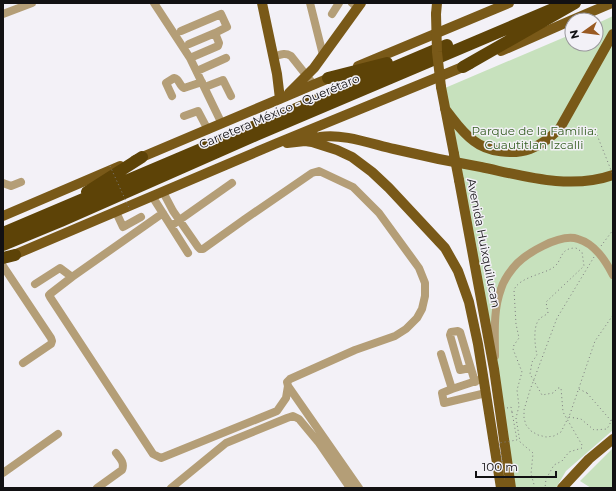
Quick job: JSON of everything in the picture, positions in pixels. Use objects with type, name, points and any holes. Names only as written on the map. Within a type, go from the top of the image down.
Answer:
[{"type":"highway","name":"Carretera México - Querétaro","points":[[3,233],[423,54],[550,3]]},
{"type":"highway","name":"Carretera México - Querétaro","points":[[3,245],[263,132],[567,3]]},
{"type":"highway","points":[[463,67],[575,3]]},
{"type":"highway","points":[[328,78],[423,54]]},
{"type":"highway","points":[[56,211],[142,157]]},
{"type":"main road","points":[[262,3],[282,98]]},
{"type":"main road","name":"Avenida Huixquilucan","points":[[437,3],[437,52],[441,87],[494,369],[511,488]]},
{"type":"main road","points":[[478,16],[492,3]]},
{"type":"main road","points":[[3,216],[509,3]]},
{"type":"main road","points":[[591,12],[612,3]]},
{"type":"main road","points":[[282,98],[314,68],[357,5]]},
{"type":"main road","points":[[7,257],[564,23]]},
{"type":"main road","points":[[445,109],[468,136],[484,147],[506,152],[530,149],[549,139],[560,128],[613,34]]},
{"type":"main road","points":[[275,144],[305,141],[319,137],[331,136],[351,139],[440,160],[562,182],[592,180],[613,175]]},
{"type":"main road","points":[[305,141],[337,150],[352,157],[372,172],[389,188],[444,248],[458,271],[469,302],[480,377],[486,393],[501,488]]},
{"type":"main road","points":[[480,377],[484,314]]},
{"type":"main road","points":[[562,488],[580,468],[613,439]]},
{"type":"main road","points":[[570,488],[580,468]]},
{"type":"street","points":[[3,14],[32,3]]},
{"type":"street","points":[[154,3],[190,58],[222,124]]},
{"type":"street","points":[[310,3],[323,55]]},
{"type":"street","points":[[332,14],[339,3]]},
{"type":"street","points":[[181,31],[219,11],[227,27],[189,44]]},
{"type":"street","points":[[190,58],[219,44],[215,33]]},
{"type":"street","points":[[273,57],[287,53],[314,85]]},
{"type":"street","points":[[197,71],[226,58]]},
{"type":"street","points":[[172,96],[166,83],[174,78],[178,80],[184,88],[223,80],[231,96]]},
{"type":"street","points":[[184,116],[198,111],[208,130]]},
{"type":"street","points":[[163,192],[179,220],[198,247],[203,249],[245,218],[312,173],[319,171],[348,184],[359,192],[380,213],[419,268],[424,283],[425,296],[422,309],[417,318],[406,329],[395,336],[355,350],[290,378],[287,382],[288,386],[286,398],[277,411],[161,458],[156,457],[49,295],[163,213]]},
{"type":"street","points":[[3,183],[10,186],[21,182]]},
{"type":"street","points":[[171,226],[232,183]]},
{"type":"street","points":[[152,196],[188,253]]},
{"type":"street","points":[[116,212],[123,227],[141,217]]},
{"type":"street","points":[[494,369],[495,316],[501,289],[513,268],[522,260],[551,243],[568,238],[578,238],[598,252],[613,275]]},
{"type":"street","points":[[3,266],[51,338],[52,342],[23,363]]},
{"type":"street","points":[[35,284],[60,268],[72,277]]},
{"type":"street","points":[[441,354],[452,389]]},
{"type":"street","points":[[470,368],[480,377],[442,393],[444,403],[486,393]]},
{"type":"street","points":[[288,386],[359,488]]},
{"type":"street","points":[[171,488],[226,443],[293,416],[298,419],[319,443],[350,488]]},
{"type":"street","points":[[3,473],[58,434]]},
{"type":"street","points":[[97,488],[124,467],[116,453]]},
{"type":"path","points":[[597,135],[613,175]]},
{"type":"path","points":[[110,166],[130,210]]},
{"type":"path","points":[[613,230],[557,318],[524,410],[526,425],[531,431],[546,437],[554,436],[561,432],[579,388],[595,341],[613,315]]},
{"type":"path","points":[[535,488],[530,474],[533,454],[520,442],[516,418],[518,406],[517,390],[522,372],[513,349],[519,338],[516,324],[514,290],[518,285],[541,272],[553,268],[564,252],[568,249],[576,248],[582,252],[584,266],[546,302],[548,313],[538,319],[534,344],[537,355],[532,362],[530,374],[542,395],[553,394],[558,388],[561,388],[563,412],[582,445],[582,448],[569,452],[562,461],[554,465],[546,479],[545,488]]},
{"type":"path","points":[[579,388],[587,393],[613,423]]},
{"type":"path","points":[[503,465],[499,443],[517,440],[511,407]]},
{"type":"path","points":[[568,417],[581,419],[594,430],[607,428],[613,418]]},
{"type":"green space","name":"Parque de la Familia: Cuautitlan Izcalli","points":[[613,16],[613,430],[566,471],[556,488],[510,488],[445,88],[564,37],[564,52],[604,52],[604,20]]},
{"type":"green space","points":[[613,448],[613,488],[591,488],[580,481]]}]
